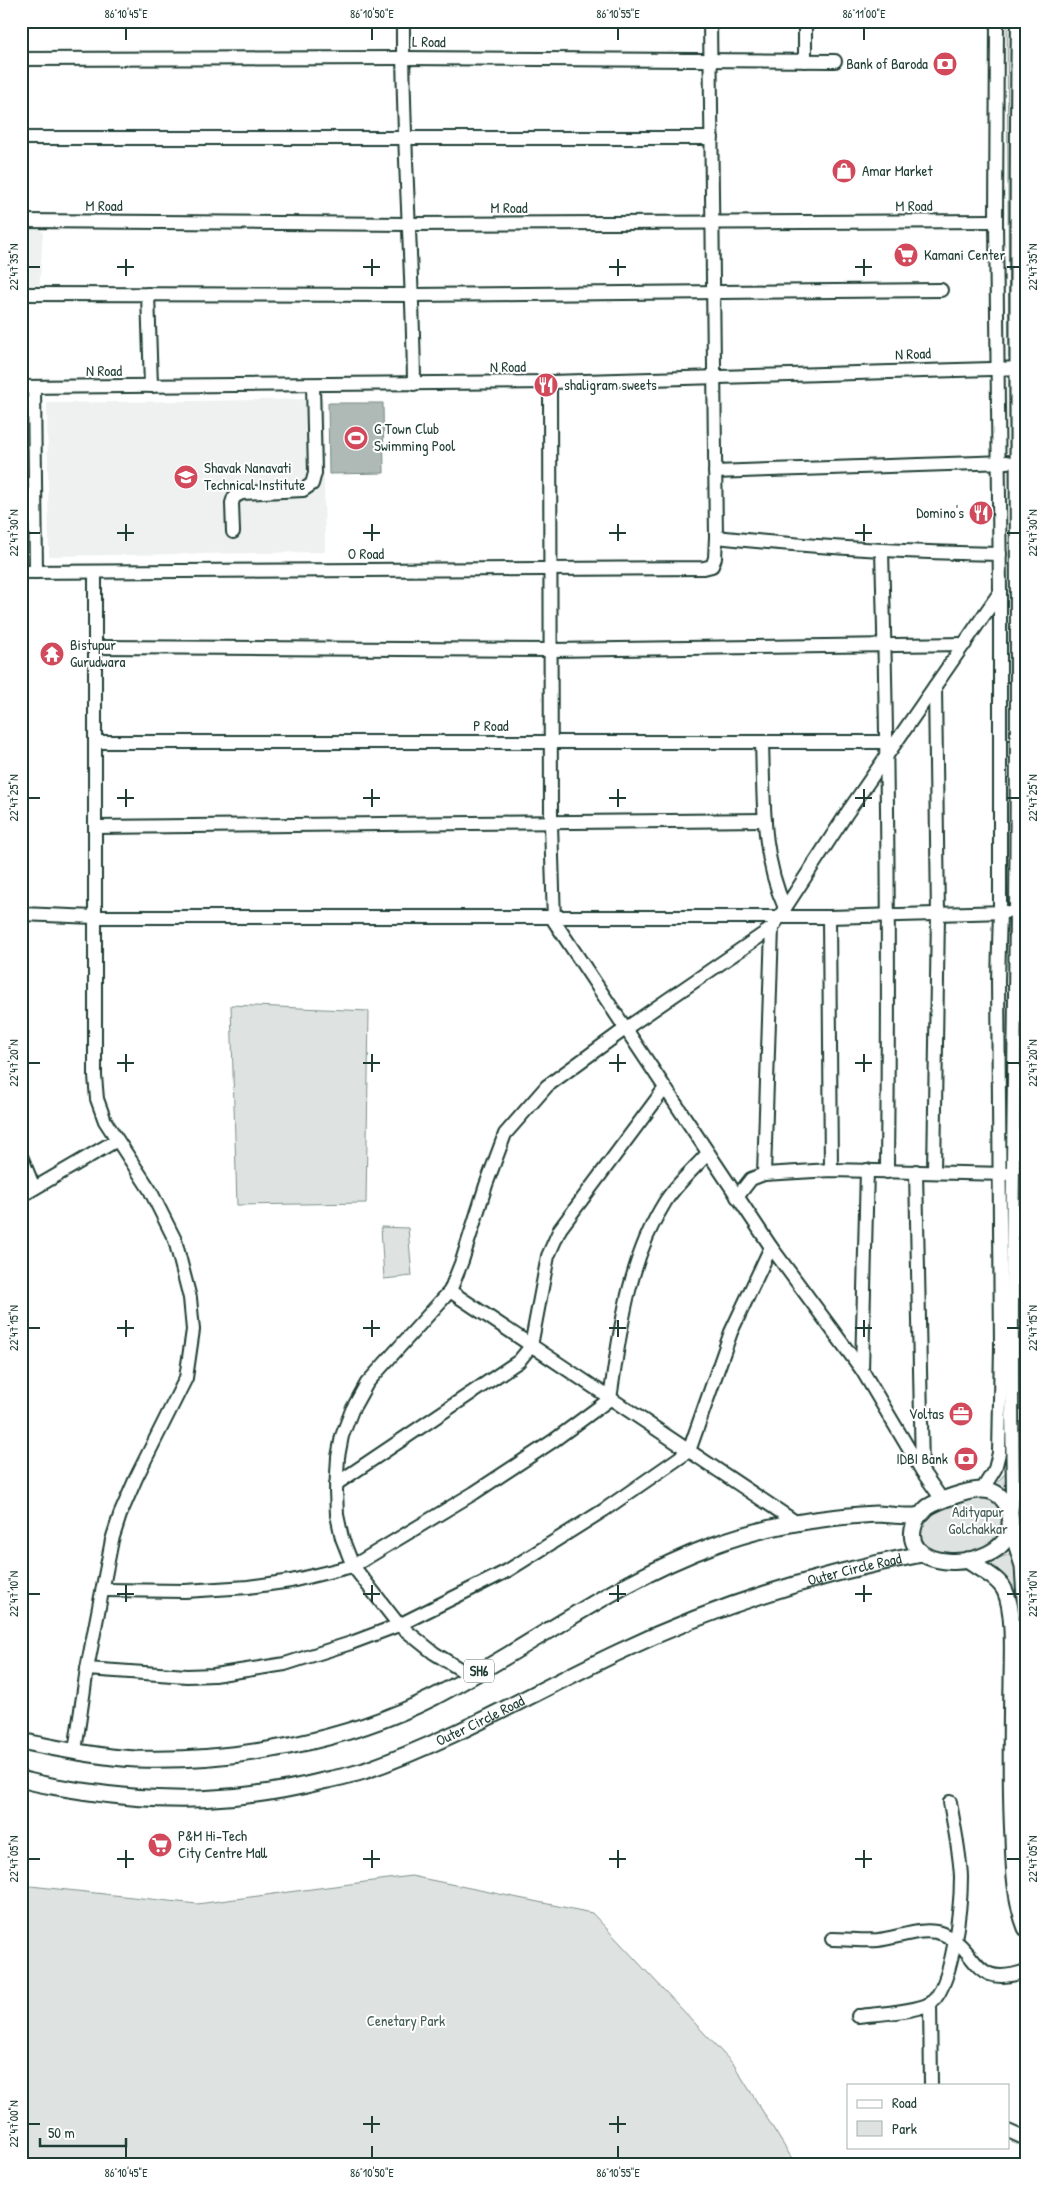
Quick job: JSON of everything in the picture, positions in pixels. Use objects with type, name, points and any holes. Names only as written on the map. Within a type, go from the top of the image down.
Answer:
[{"type":"main road","points":[[1010,1521],[1008,1534],[997,1548],[984,1555],[967,1560],[939,1561],[922,1554],[915,1547],[915,1521],[927,1508],[942,1501],[982,1490],[994,1493],[1007,1504],[1023,1566],[1026,1614]]},
{"type":"main road","name":"SH6","points":[[21,1741],[135,1759],[196,1757],[296,1744],[341,1733],[393,1715],[432,1697],[627,1584],[683,1556],[736,1536],[797,1523],[875,1514],[919,1515]]},
{"type":"main road","name":"Outer Circle Road","points":[[21,1779],[117,1796],[172,1800],[237,1798],[298,1788],[354,1774],[431,1744],[496,1714],[620,1651],[728,1606],[783,1587],[842,1571],[922,1554]]},
{"type":"main road","points":[[967,1560],[997,1582],[1004,1590],[1009,1604],[1012,1646],[1011,1804],[1017,1888],[1026,1928]]},
{"type":"main road","points":[[1026,1628],[1022,1822],[1026,1870]]},
{"type":"street","points":[[403,21],[404,138],[413,296],[414,384]]},
{"type":"street","points":[[710,21],[716,537],[798,546],[882,551],[1000,554]]},
{"type":"street","points":[[804,60],[805,21]]},
{"type":"street","points":[[982,1490],[995,1469],[999,1453],[1001,1346],[998,980],[1000,912],[1000,554],[996,221],[997,21]]},
{"type":"street","points":[[1010,1521],[1013,1494],[1011,1344],[1012,1174],[1022,555],[1018,542],[1017,462],[1022,367],[1015,231],[1022,97],[1018,21]]},
{"type":"street","name":"L Road","points":[[24,58],[835,61]]},
{"type":"street","points":[[21,138],[712,138]]},
{"type":"street","name":"M Road","points":[[21,221],[713,224],[996,221]]},
{"type":"street","points":[[21,294],[413,296],[714,291],[941,290]]},
{"type":"street","points":[[148,294],[151,386]]},
{"type":"street","name":"N Road","points":[[28,387],[550,382],[1022,367]]},
{"type":"street","points":[[550,382],[552,569],[551,824],[554,921],[771,1248],[862,1370],[942,1501]]},
{"type":"street","points":[[233,532],[232,503],[234,497],[242,493],[303,490],[312,484],[315,473],[313,385]]},
{"type":"street","points":[[28,387],[36,572]]},
{"type":"street","points":[[715,472],[1017,462]]},
{"type":"street","points":[[1018,542],[1026,531]]},
{"type":"street","name":"O Road","points":[[21,572],[704,568],[712,566],[715,558],[716,537]]},
{"type":"street","points":[[882,551],[888,756],[887,1172]]},
{"type":"street","points":[[75,1751],[87,1669],[104,1590],[112,1540],[120,1515],[151,1446],[175,1404],[186,1378],[193,1330],[190,1298],[175,1240],[150,1190],[105,1121],[97,1100],[95,1076],[95,572]]},
{"type":"street","points":[[471,1676],[434,1653],[399,1625],[353,1566],[342,1538],[337,1516],[336,1484],[342,1436],[352,1410],[367,1382],[450,1291],[505,1134],[547,1086],[779,917],[847,813],[1000,592]]},
{"type":"street","points":[[95,646],[552,650],[965,644]]},
{"type":"street","points":[[934,1172],[938,915],[935,686]]},
{"type":"street","name":"P Road","points":[[95,742],[887,742]]},
{"type":"street","points":[[762,742],[769,864],[776,888],[779,917],[764,1174]]},
{"type":"street","points":[[96,827],[551,824],[765,820]]},
{"type":"street","points":[[21,914],[95,917],[829,917],[1016,912]]},
{"type":"street","points":[[829,917],[831,1170]]},
{"type":"street","points":[[336,1484],[519,1361],[531,1346],[548,1256],[560,1229],[665,1088]]},
{"type":"street","points":[[21,1196],[117,1140]]},
{"type":"street","points":[[104,1590],[185,1591],[248,1587],[291,1581],[353,1566],[474,1494],[553,1441],[610,1398],[623,1312],[640,1256],[666,1201],[708,1153]]},
{"type":"street","points":[[21,1156],[34,1188]]},
{"type":"street","points":[[737,1197],[750,1179],[764,1174],[866,1170],[1012,1174]]},
{"type":"street","points":[[862,1370],[866,1170]]},
{"type":"street","points":[[916,1172],[922,1471]]},
{"type":"street","points":[[87,1669],[187,1676],[214,1675],[285,1664],[308,1658],[399,1625],[507,1571],[604,1510],[688,1451],[731,1332],[771,1248]]},
{"type":"street","points":[[450,1291],[797,1523]]},
{"type":"street","points":[[858,2016],[920,2007],[930,2003],[938,1996],[942,1987],[955,1942],[960,1903],[961,1876],[950,1802]]},
{"type":"street","points":[[832,1939],[874,1940],[933,1932],[942,1934],[955,1942],[975,1965],[994,1976],[1003,1977],[1026,1971]]},
{"type":"street","points":[[930,2003],[931,2084]]},
{"type":"street","points":[[1010,2132],[1026,2139]]},
{"type":"shaded area","points":[[21,226],[43,231],[39,294],[21,294]]},
{"type":"shaded area","name":"Shavak Nanavati Technical Institute","points":[[323,399],[325,552],[49,556],[47,403]]},
{"type":"shaded area","name":"G Town Club Swimming Pool","points":[[328,403],[383,403],[384,473],[329,474]]},
{"type":"green space","points":[[1007,21],[1014,21],[1015,359],[1009,358]]},
{"type":"green space","points":[[1009,380],[1014,382],[1026,1293],[1026,1512],[1021,1497],[1003,1491],[988,1493],[1010,1468],[1013,1438]]},
{"type":"green space","points":[[231,1005],[369,1011],[366,1203],[237,1205]]},
{"type":"green space","points":[[381,1227],[408,1228],[412,1276],[384,1279]]},
{"type":"green space","name":"Adityapur Golchakkar","points":[[970,1494],[999,1500],[1006,1530],[985,1549],[963,1553],[929,1552],[918,1544],[925,1511]]},
{"type":"green space","points":[[1014,1552],[1019,1573],[1020,1635],[1001,1576],[987,1563]]},
{"type":"green space","name":"Cenetary Park","points":[[411,1876],[592,1913],[734,2065],[796,2165],[21,2165],[21,1885],[197,1904]]},
{"type":"place","name":"Bank of Baroda","points":[[945,64]]},
{"type":"place","name":"Amar Market","points":[[844,171]]},
{"type":"place","name":"Kamani Center","points":[[906,255]]},
{"type":"place","name":"shaligram sweets","points":[[546,385]]},
{"type":"place","name":"G Town Club Swimming Pool","points":[[356,438]]},
{"type":"place","name":"Shavak Nanavati Technical Institute","points":[[186,477]]},
{"type":"place","name":"Domino's","points":[[981,513]]},
{"type":"place","name":"Bistupur Gurudwara","points":[[52,654]]},
{"type":"place","name":"Voltas","points":[[961,1414]]},
{"type":"place","name":"IDBI Bank","points":[[966,1459]]},
{"type":"place","name":"P&M Hi-Tech City Centre Mall","points":[[160,1845]]}]
